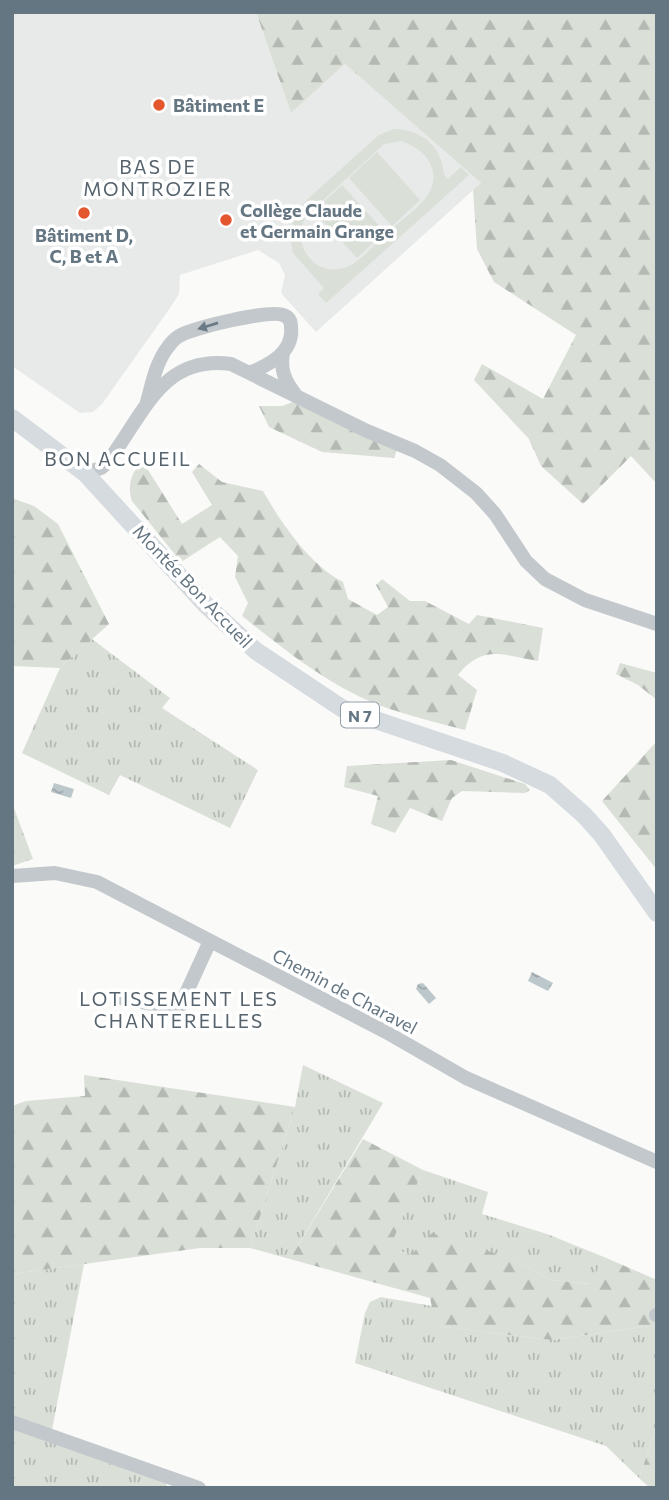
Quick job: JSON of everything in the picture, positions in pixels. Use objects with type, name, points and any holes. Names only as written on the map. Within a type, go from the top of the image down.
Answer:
[{"type":"main road","name":"Montée Bon Accueil","points":[[12,418],[85,473],[196,595],[256,651],[343,709],[503,763],[550,785],[602,835],[657,913]]},
{"type":"street","points":[[145,407],[158,366],[167,348],[180,336],[211,324],[280,313],[290,320],[291,326],[290,338],[281,363],[284,376],[298,398]]},
{"type":"street","points":[[252,372],[273,362],[283,353]]},
{"type":"street","points":[[85,473],[103,466],[145,407],[175,374],[195,364],[221,362],[239,366],[298,398],[415,451],[457,477],[495,514],[526,561],[559,589],[657,624]]},
{"type":"street","name":"Chemin de Charavel","points":[[12,876],[55,873],[84,877],[97,882],[386,1032],[466,1078],[657,1162]]},
{"type":"street","points":[[121,998],[179,1009],[210,941]]},
{"type":"street","points":[[12,1422],[199,1488]]},
{"type":"shaded area","name":"Collège Claude et Germain Grange","points":[[12,12],[256,12],[291,113],[345,64],[481,183],[316,332],[281,293],[285,275],[279,263],[258,250],[180,275],[179,294],[102,404],[93,412],[80,413],[12,366]]},
{"type":"green space","points":[[256,12],[657,12],[657,484],[631,456],[583,504],[541,466],[529,439],[474,380],[482,364],[543,399],[576,335],[494,282],[477,249],[473,190],[481,183],[345,64],[291,113]]},
{"type":"green space","points":[[394,129],[417,134],[435,149],[448,179],[461,167],[469,175],[326,303],[318,294],[324,288],[293,253],[293,222],[300,207],[379,135]],"holes":[[[401,141],[425,156],[433,171],[431,189],[425,199],[352,265],[335,269],[315,264],[303,248],[301,237],[306,216],[384,144]]]},
{"type":"green space","points":[[377,152],[420,200],[392,226],[349,178]]},
{"type":"green space","points":[[342,185],[385,232],[357,258],[314,211]]},
{"type":"green space","points":[[293,402],[397,450],[394,458],[322,452],[269,427],[259,406],[282,406]]},
{"type":"green space","points":[[143,462],[182,524],[212,505],[192,472],[199,464],[222,482],[263,491],[278,516],[308,554],[343,582],[348,599],[377,615],[388,607],[376,585],[382,579],[410,601],[425,601],[469,624],[477,615],[543,628],[538,661],[494,654],[485,655],[467,665],[458,675],[477,690],[465,730],[387,708],[348,691],[293,655],[242,616],[248,603],[235,577],[238,556],[220,537],[181,562],[132,501],[131,480]]},
{"type":"green space","points":[[12,498],[34,506],[58,524],[109,624],[60,668],[12,666]]},
{"type":"green space","points":[[92,639],[170,698],[162,708],[258,770],[230,828],[120,775],[109,795],[22,753],[60,668]]},
{"type":"green space","points":[[620,663],[657,673],[657,700],[638,685],[616,674]]},
{"type":"green space","points":[[657,741],[657,870],[602,801]]},
{"type":"green space","points":[[451,760],[525,784],[530,790],[525,793],[462,791],[452,798],[442,821],[410,808],[395,833],[371,824],[378,796],[344,787],[347,766]]},
{"type":"green space","points":[[12,803],[33,859],[12,866]]},
{"type":"green space","points":[[303,1065],[383,1103],[290,1259],[250,1248],[295,1107]]},
{"type":"green space","points":[[84,1075],[295,1107],[250,1248],[200,1248],[12,1274],[12,1106],[26,1101],[85,1096]]},
{"type":"green space","points":[[363,1139],[423,1170],[390,1247],[411,1255],[432,1233],[513,1259],[552,1280],[590,1284],[604,1257],[657,1280],[657,1325],[551,1340],[436,1326],[430,1298],[290,1259]]},
{"type":"green space","points":[[423,1170],[488,1192],[482,1214],[547,1234],[604,1257],[591,1284],[552,1280],[513,1259],[411,1255],[389,1247]]},
{"type":"green space","points":[[84,1264],[52,1430],[12,1418],[12,1274]]},
{"type":"green space","points":[[381,1297],[432,1306],[437,1326],[551,1340],[657,1325],[657,1426],[639,1478],[606,1446],[355,1363],[365,1313],[370,1302]]},
{"type":"green space","points":[[12,1426],[164,1479],[168,1488],[12,1488]]},
{"type":"green space","points":[[657,1426],[657,1488],[650,1488],[639,1478]]},
{"type":"water","points":[[54,783],[74,789],[71,798],[51,792]]},
{"type":"water","points":[[532,972],[553,983],[548,991],[528,981]]},
{"type":"water","points":[[423,983],[436,998],[429,1004],[416,989],[418,984]]},
{"type":"place","name":"Bâtiment E","points":[[159,105]]},
{"type":"place","name":"Bâtiment D, C, B et A","points":[[84,213]]},
{"type":"place","name":"Collège Claude et Germain Grange","points":[[226,220]]},
{"type":"district","name":"BAS DE MONTROZIER","points":[[158,177]]},
{"type":"district","name":"BON ACCUEIL","points":[[118,458]]},
{"type":"district","name":"LOTISSEMENT LES CHANTERELLES","points":[[179,1009]]}]
